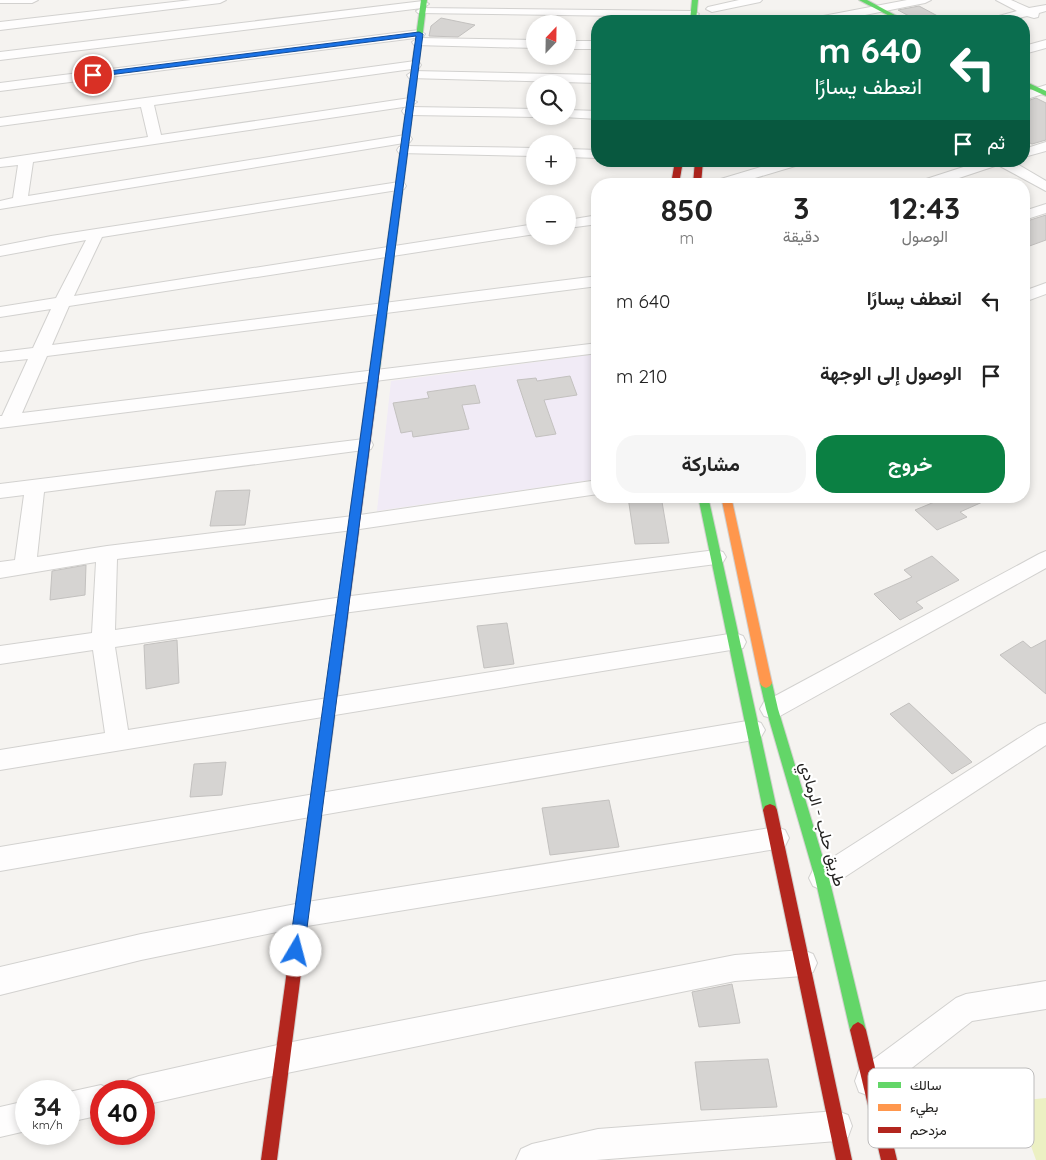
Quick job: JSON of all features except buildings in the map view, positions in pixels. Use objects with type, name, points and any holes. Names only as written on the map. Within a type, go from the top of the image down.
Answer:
[{"type":"main road","points":[[693,15],[695,0]]},
{"type":"main road","points":[[862,0],[891,15]]},
{"type":"main road","points":[[269,1160],[423,5]]},
{"type":"main road","points":[[1030,86],[1044,92]]},
{"type":"main road","points":[[704,503],[844,1160]]},
{"type":"main road","name":"طريق حلب - الرمادي","points":[[728,503],[772,709],[822,878],[868,1072]]},
{"type":"street","points":[[8,0],[32,0]]},
{"type":"street","points":[[0,26],[220,0]]},
{"type":"street","points":[[712,4],[756,0]]},
{"type":"street","points":[[848,15],[925,0]]},
{"type":"street","points":[[1002,0],[1046,20]]},
{"type":"street","points":[[0,56],[54,64],[199,61],[302,33],[423,5],[631,15]]},
{"type":"street","points":[[1017,15],[1046,8]]},
{"type":"street","points":[[189,33],[199,61]]},
{"type":"street","points":[[0,86],[54,64],[189,33],[302,33],[526,44]]},
{"type":"street","points":[[1030,48],[1046,44]]},
{"type":"street","points":[[576,45],[591,45]]},
{"type":"street","points":[[0,122],[147,102],[414,70],[591,79]]},
{"type":"street","points":[[1030,95],[1044,92]]},
{"type":"street","points":[[147,102],[155,139]]},
{"type":"street","points":[[0,163],[155,139],[410,106],[526,113]]},
{"type":"street","points":[[576,114],[591,115]]},
{"type":"street","points":[[0,205],[405,144],[526,151]]},
{"type":"street","points":[[1030,151],[1046,146]]},
{"type":"street","points":[[576,153],[591,154]]},
{"type":"street","points":[[20,202],[26,159]]},
{"type":"street","points":[[739,178],[777,167]]},
{"type":"street","points":[[944,178],[978,167]]},
{"type":"street","points":[[1012,167],[1046,187]]},
{"type":"street","points":[[0,251],[399,186]]},
{"type":"street","points":[[1030,214],[1046,208]]},
{"type":"street","points":[[576,223],[591,220]]},
{"type":"street","points":[[0,312],[526,229]]},
{"type":"street","points":[[5,421],[96,234]]},
{"type":"street","points":[[0,357],[591,282]]},
{"type":"street","points":[[1030,295],[1046,288]]},
{"type":"street","points":[[5,421],[591,349]]},
{"type":"street","points":[[0,492],[364,444]]},
{"type":"street","points":[[25,566],[35,487]]},
{"type":"street","points":[[0,570],[107,553],[353,523],[591,488]]},
{"type":"street","points":[[107,553],[103,640],[118,741]]},
{"type":"street","points":[[0,655],[343,605],[716,557]]},
{"type":"street","points":[[772,709],[1046,559]]},
{"type":"street","points":[[0,760],[735,642]]},
{"type":"street","points":[[0,859],[753,730]]},
{"type":"street","points":[[822,878],[1046,732]]},
{"type":"street","points":[[0,981],[141,946],[301,915],[776,838]]},
{"type":"street","points":[[155,1087],[282,1059],[735,968],[803,963]]},
{"type":"street","points":[[886,1068],[966,1008],[1046,995]]},
{"type":"street","points":[[0,1122],[15,1119]]},
{"type":"street","points":[[532,1160],[598,1144],[837,1126]]},
{"type":"shaded area","points":[[591,355],[591,480],[377,511],[391,381]]},
{"type":"green space","points":[[1046,1098],[1046,1160],[1036,1160],[1032,1148],[1034,1148],[1034,1099]]},
{"type":"traffic: fast","points":[[375,368],[424,0]]},
{"type":"traffic: fast","points":[[694,15],[695,0]]},
{"type":"traffic: fast","points":[[862,0],[891,15]]},
{"type":"traffic: fast","points":[[1030,86],[1046,94]]},
{"type":"traffic: fast","points":[[704,503],[770,810]]},
{"type":"traffic: fast","points":[[766,683],[822,878],[858,1030]]},
{"type":"traffic: slow","points":[[727,503],[766,683]]},
{"type":"traffic: slow","points":[[301,919],[333,683]]},
{"type":"traffic: jam","points":[[676,178],[678,167]]},
{"type":"traffic: jam","points":[[698,167],[698,178]]},
{"type":"traffic: jam","points":[[333,683],[375,368]]},
{"type":"traffic: jam","points":[[770,810],[844,1160]]},
{"type":"traffic: jam","points":[[269,1160],[301,919]]},
{"type":"traffic: jam","points":[[858,1030],[868,1072]]},
{"type":"traffic: jam","points":[[886,1148],[889,1160]]},
{"type":"route","points":[[93,75],[419,34],[296,951]]}]
